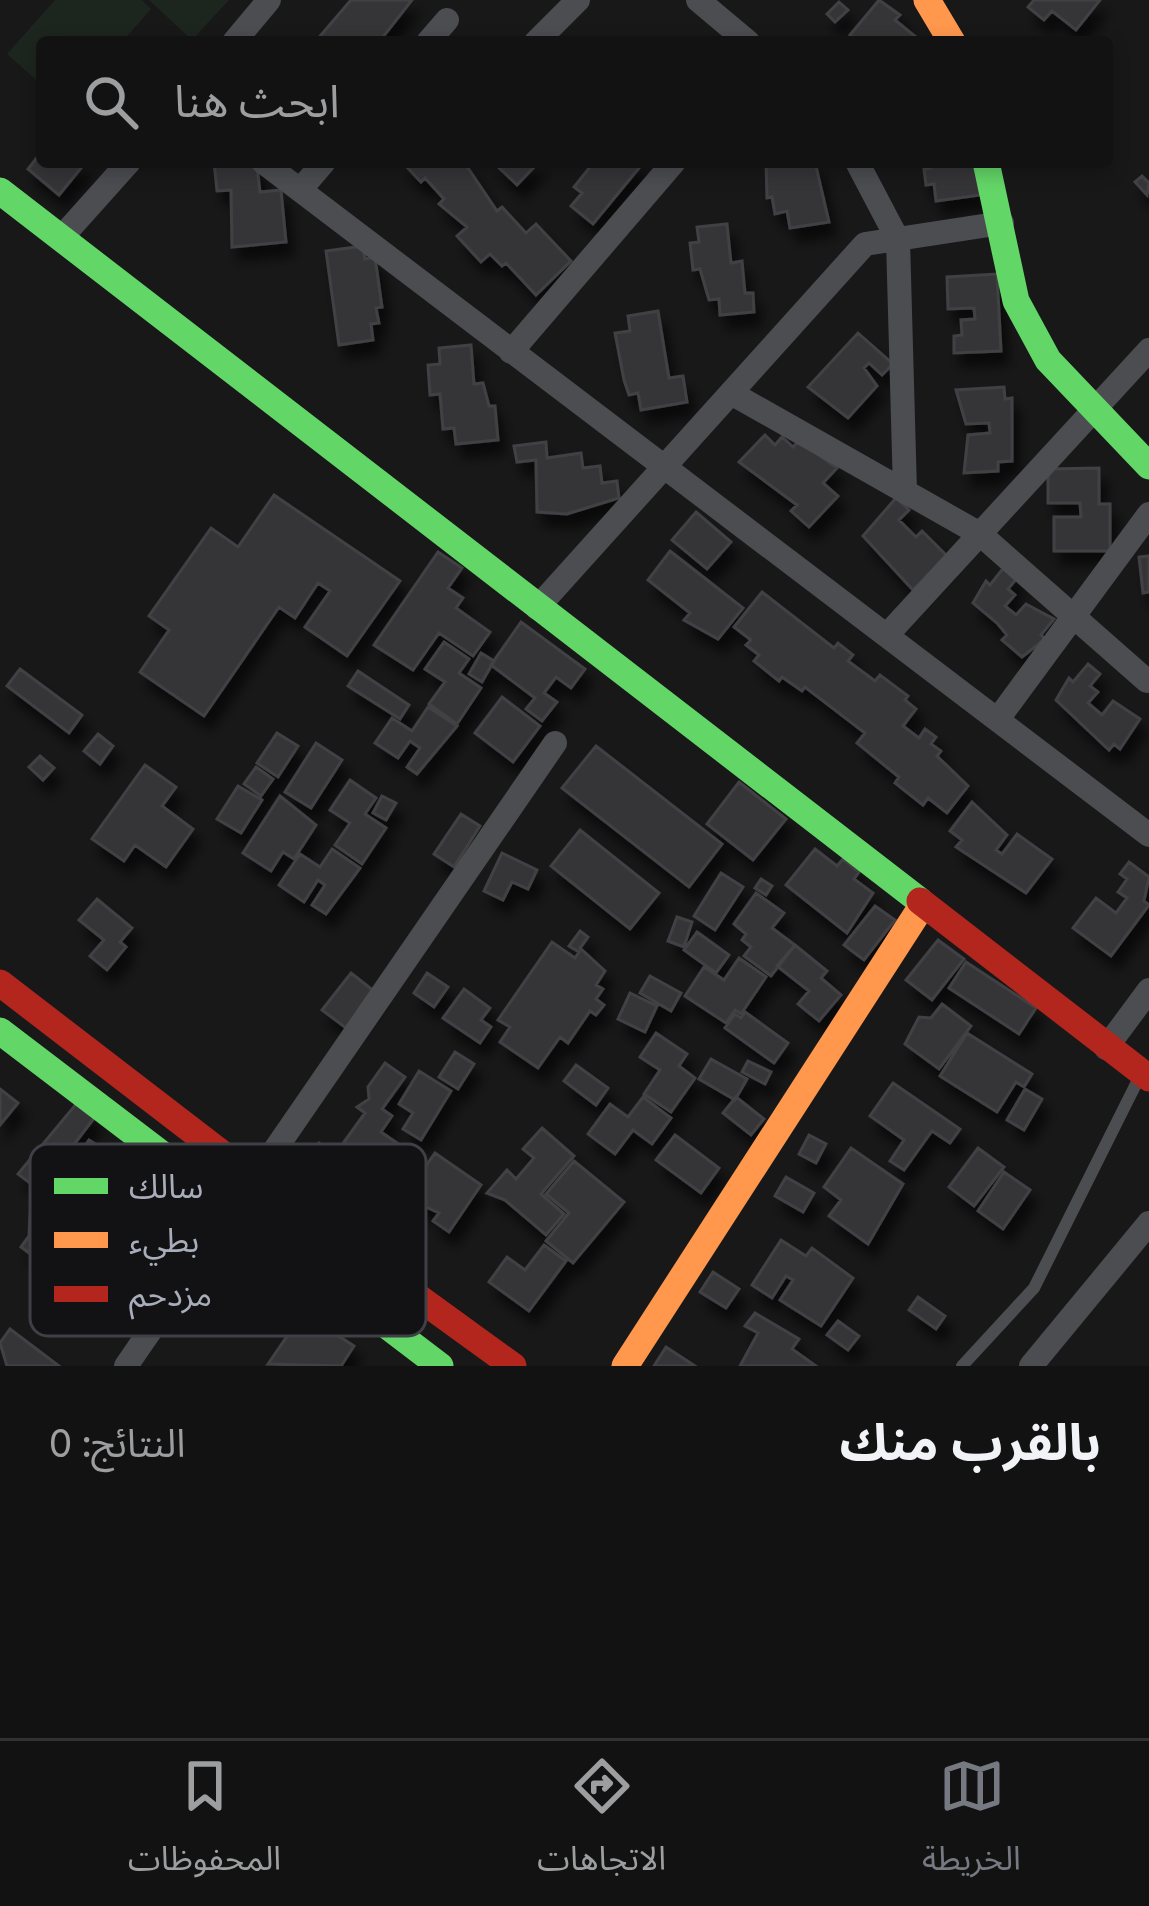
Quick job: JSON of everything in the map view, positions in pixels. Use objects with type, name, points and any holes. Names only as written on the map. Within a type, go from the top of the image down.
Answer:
[{"type":"street","points":[[239,36],[269,0]]},
{"type":"street","points":[[542,36],[578,0]]},
{"type":"street","points":[[698,0],[741,36]]},
{"type":"street","points":[[433,36],[447,20]]},
{"type":"street","points":[[61,238],[124,168]]},
{"type":"street","points":[[271,168],[511,352],[667,464],[1149,835]]},
{"type":"street","points":[[299,190],[319,168]]},
{"type":"street","points":[[511,352],[669,168]]},
{"type":"street","points":[[860,168],[898,240],[905,491]]},
{"type":"street","points":[[988,168],[1016,301],[1048,360],[1149,466]]},
{"type":"street","points":[[0,191],[1145,1076]]},
{"type":"street","points":[[537,608],[865,244],[1002,223]]},
{"type":"street","points":[[888,634],[1149,350]]},
{"type":"street","points":[[731,392],[980,534],[1147,681]]},
{"type":"street","points":[[998,718],[1149,514]]},
{"type":"street","points":[[279,1144],[555,743]]},
{"type":"street","points":[[625,1366],[922,905]]},
{"type":"street","points":[[0,982],[210,1144]]},
{"type":"street","points":[[1106,1048],[1149,990]]},
{"type":"street","points":[[0,1031],[147,1144]]},
{"type":"street","points":[[86,1097],[106,1064]]},
{"type":"street","points":[[1031,1366],[1149,1223]]},
{"type":"street","points":[[426,1303],[513,1366]]},
{"type":"street","points":[[126,1366],[146,1336]]},
{"type":"street","points":[[400,1336],[440,1366]]},
{"type":"lane","points":[[962,1366],[1034,1288],[1145,1076]]},
{"type":"shaded area","points":[[55,0],[142,0],[151,9],[127,36],[36,36],[36,80],[7,54]]},
{"type":"shaded area","points":[[149,0],[229,0],[196,36],[188,36]]},
{"type":"building","points":[[351,0],[412,0],[384,36],[320,36]]},
{"type":"building","points":[[879,0],[900,15],[895,20],[915,36],[851,36]]},
{"type":"building","points":[[1034,0],[1100,0],[1076,30],[1052,11],[1044,20],[1028,7]]},
{"type":"building","points":[[839,2],[848,10],[835,22],[827,14]]},
{"type":"building","points":[[36,159],[36,168],[81,168],[59,195],[28,169]]},
{"type":"building","points":[[215,168],[257,168],[260,192],[281,190],[286,242],[232,247],[231,190],[217,191]]},
{"type":"building","points":[[408,168],[468,168],[497,211],[502,207],[526,233],[536,224],[571,261],[536,295],[506,263],[502,266],[490,254],[481,262],[457,236],[467,227],[439,204],[444,199],[425,178],[421,182]]},
{"type":"building","points":[[499,168],[533,168],[517,185]]},
{"type":"building","points":[[589,168],[639,168],[593,224],[571,206],[582,193],[574,187]]},
{"type":"building","points":[[766,168],[816,168],[829,222],[790,228],[787,211],[775,214],[772,197],[767,198]]},
{"type":"building","points":[[976,168],[980,195],[936,201],[934,184],[926,185],[924,169]]},
{"type":"building","points":[[1142,176],[1149,183],[1147,195],[1135,182]]},
{"type":"building","points":[[727,224],[731,263],[742,261],[745,293],[753,293],[754,312],[720,315],[719,299],[709,300],[700,269],[693,270],[690,243],[699,242],[697,227]]},
{"type":"building","points":[[363,246],[365,259],[375,257],[382,307],[376,308],[379,323],[371,324],[373,340],[339,345],[326,251]]},
{"type":"building","points":[[997,274],[1001,351],[954,353],[954,336],[962,335],[961,320],[975,319],[974,308],[948,309],[947,277]]},
{"type":"building","points":[[658,311],[669,378],[683,376],[687,402],[641,410],[638,393],[629,395],[615,333],[630,331],[628,316]]},
{"type":"building","points":[[858,333],[893,364],[882,375],[869,363],[864,368],[877,386],[848,418],[808,387]]},
{"type":"building","points":[[471,345],[474,384],[483,383],[489,406],[495,406],[498,440],[456,444],[454,428],[443,429],[440,394],[430,395],[428,365],[440,364],[439,348]]},
{"type":"building","points":[[1004,387],[1005,399],[1012,398],[1012,461],[998,462],[998,471],[964,473],[968,435],[990,433],[989,423],[966,424],[956,390]]},
{"type":"building","points":[[765,435],[775,445],[782,437],[793,447],[799,441],[837,468],[823,483],[838,496],[809,527],[791,511],[797,505],[739,462]]},
{"type":"building","points":[[546,442],[547,458],[581,453],[583,468],[600,466],[602,483],[617,481],[619,498],[567,514],[537,512],[536,460],[517,462],[514,446]]},
{"type":"building","points":[[1099,468],[1099,504],[1110,504],[1110,551],[1054,551],[1054,517],[1081,517],[1080,503],[1048,503],[1048,469]]},
{"type":"building","points":[[274,495],[400,581],[347,656],[305,627],[330,591],[318,583],[295,618],[279,607],[204,716],[140,672],[169,630],[149,616],[211,528],[238,547]]},
{"type":"building","points":[[896,498],[909,510],[899,520],[916,537],[922,531],[947,556],[913,590],[863,536]]},
{"type":"building","points":[[696,512],[731,542],[707,569],[672,540]]},
{"type":"building","points":[[670,551],[743,608],[718,639],[684,620],[690,613],[648,580]]},
{"type":"building","points":[[438,552],[462,568],[448,588],[463,598],[456,608],[490,632],[473,656],[439,633],[413,670],[374,645]]},
{"type":"building","points":[[1149,556],[1149,592],[1143,593],[1139,557]]},
{"type":"building","points":[[1005,566],[1018,577],[1008,589],[1015,595],[1005,606],[1016,615],[1026,604],[1054,619],[1041,635],[1045,639],[1022,657],[1002,640],[1007,635],[997,623],[973,603],[986,581],[990,585]]},
{"type":"building","points":[[762,592],[834,648],[838,643],[853,655],[848,661],[875,681],[880,675],[908,696],[905,700],[916,709],[903,726],[919,738],[925,729],[936,737],[931,744],[941,751],[937,756],[968,786],[947,813],[928,798],[923,805],[895,783],[899,777],[857,743],[865,733],[805,687],[802,691],[782,677],[779,681],[754,661],[759,655],[746,645],[751,640],[734,627]]},
{"type":"building","points":[[521,622],[585,669],[571,688],[556,677],[544,693],[557,702],[542,721],[526,709],[535,698],[491,665]]},
{"type":"building","points":[[444,642],[469,659],[459,673],[481,688],[457,724],[429,704],[445,682],[425,669]]},
{"type":"building","points":[[481,653],[494,661],[482,682],[469,674]]},
{"type":"building","points":[[1088,664],[1100,674],[1090,686],[1098,692],[1088,703],[1102,715],[1113,701],[1140,719],[1120,749],[1114,744],[1109,750],[1056,700],[1069,678],[1073,682]]},
{"type":"building","points":[[20,669],[82,715],[69,733],[7,686]]},
{"type":"building","points":[[358,671],[409,705],[400,719],[348,686]]},
{"type":"building","points":[[502,697],[540,726],[513,762],[475,733]]},
{"type":"building","points":[[428,707],[457,726],[417,774],[407,767],[420,748],[410,741],[398,758],[375,743],[392,718],[412,731]]},
{"type":"building","points":[[277,733],[298,746],[278,777],[257,763]]},
{"type":"building","points":[[98,734],[113,746],[100,764],[84,751]]},
{"type":"building","points":[[316,743],[342,760],[311,808],[285,792]]},
{"type":"building","points":[[596,746],[722,844],[689,887],[562,788]]},
{"type":"building","points":[[40,756],[54,768],[43,780],[29,767]]},
{"type":"building","points":[[145,765],[176,787],[162,806],[193,829],[166,867],[135,845],[124,861],[92,839]]},
{"type":"building","points":[[256,767],[273,779],[261,796],[244,784]]},
{"type":"building","points":[[350,780],[376,798],[365,814],[386,828],[362,864],[335,845],[350,823],[330,810]]},
{"type":"building","points":[[739,782],[786,819],[753,860],[707,824]]},
{"type":"building","points":[[238,786],[262,800],[241,833],[217,819]]},
{"type":"building","points":[[280,796],[316,825],[294,859],[283,852],[271,871],[243,853]]},
{"type":"building","points":[[382,796],[396,803],[386,820],[373,813]]},
{"type":"building","points":[[972,802],[1007,835],[996,850],[1002,854],[1017,834],[1052,859],[1026,893],[956,847],[962,840],[950,831]]},
{"type":"building","points":[[461,814],[480,826],[454,867],[434,854]]},
{"type":"building","points":[[580,830],[659,893],[630,929],[551,866]]},
{"type":"building","points":[[332,849],[360,868],[326,914],[312,905],[325,885],[318,880],[304,902],[279,885],[300,854],[320,867]]},
{"type":"building","points":[[815,849],[837,866],[843,859],[859,872],[854,879],[873,893],[847,933],[786,885]]},
{"type":"building","points":[[502,853],[537,870],[528,889],[512,882],[503,900],[484,891]]},
{"type":"building","points":[[1129,862],[1149,877],[1144,901],[1149,905],[1111,956],[1073,928],[1096,898],[1116,913],[1127,898],[1118,892],[1127,879],[1120,874]]},
{"type":"building","points":[[721,873],[743,887],[715,930],[694,916]]},
{"type":"building","points":[[761,879],[772,886],[766,895],[755,888]]},
{"type":"building","points":[[756,893],[784,913],[772,928],[795,945],[771,976],[744,956],[751,947],[742,940],[746,934],[734,924]]},
{"type":"building","points":[[97,899],[132,928],[120,942],[126,947],[107,970],[90,956],[104,940],[79,920]]},
{"type":"building","points":[[875,906],[895,920],[864,960],[844,945]]},
{"type":"building","points":[[677,917],[692,922],[684,947],[668,941]]},
{"type":"building","points":[[580,931],[588,937],[580,948],[605,971],[596,985],[603,989],[596,999],[604,1005],[596,1015],[590,1011],[568,1043],[560,1037],[538,1068],[500,1042],[510,1027],[498,1020],[552,942],[575,958],[579,952],[569,946]]},
{"type":"building","points":[[697,932],[729,955],[716,973],[684,950]]},
{"type":"building","points":[[938,940],[964,959],[932,1000],[906,980]]},
{"type":"building","points":[[795,945],[827,971],[821,978],[841,995],[819,1021],[798,1004],[809,991],[777,966]]},
{"type":"building","points":[[739,958],[766,977],[741,1014],[735,1010],[726,1023],[685,996],[704,967],[724,980]]},
{"type":"building","points":[[966,962],[1036,1008],[1019,1034],[949,988]]},
{"type":"building","points":[[351,973],[374,991],[346,1028],[322,1010]]},
{"type":"building","points":[[427,973],[448,987],[434,1007],[414,993]]},
{"type":"building","points":[[650,976],[681,993],[671,1011],[640,993]]},
{"type":"building","points":[[464,989],[490,1008],[481,1020],[491,1027],[480,1043],[443,1018]]},
{"type":"building","points":[[630,993],[657,1006],[645,1032],[618,1019]]},
{"type":"building","points":[[942,1004],[971,1026],[939,1069],[905,1044],[919,1017],[931,1018]]},
{"type":"building","points":[[745,1012],[788,1043],[774,1063],[725,1028],[735,1014],[741,1018]]},
{"type":"building","points":[[656,1033],[687,1054],[679,1066],[695,1078],[671,1112],[644,1094],[660,1070],[640,1057]]},
{"type":"building","points":[[967,1033],[1032,1074],[1024,1087],[1016,1082],[997,1112],[940,1076]]},
{"type":"building","points":[[455,1052],[474,1064],[458,1089],[439,1077]]},
{"type":"building","points":[[711,1059],[747,1079],[735,1100],[699,1079]]},
{"type":"building","points":[[748,1061],[771,1072],[765,1084],[742,1072]]},
{"type":"building","points":[[385,1063],[405,1077],[382,1109],[392,1116],[381,1132],[399,1144],[344,1142],[365,1113],[357,1107],[369,1099],[368,1087]]},
{"type":"building","points":[[576,1065],[608,1088],[596,1105],[564,1081]]},
{"type":"building","points":[[419,1071],[451,1091],[421,1140],[403,1129],[413,1113],[399,1104]]},
{"type":"building","points":[[893,1083],[960,1129],[950,1143],[932,1131],[904,1170],[890,1161],[904,1140],[870,1116]]},
{"type":"building","points":[[0,1089],[18,1103],[0,1125]]},
{"type":"building","points":[[1025,1089],[1042,1099],[1024,1130],[1007,1120]]},
{"type":"building","points":[[643,1097],[671,1118],[652,1144],[633,1130],[615,1154],[588,1134],[610,1104],[628,1117]]},
{"type":"building","points":[[736,1097],[764,1119],[751,1135],[723,1113]]},
{"type":"building","points":[[77,1103],[95,1117],[74,1144],[43,1144]]},
{"type":"building","points":[[542,1128],[574,1156],[541,1194],[564,1214],[546,1235],[505,1200],[487,1193],[507,1170],[516,1179],[534,1158],[523,1149]]},
{"type":"building","points":[[675,1135],[719,1168],[701,1193],[656,1160]]},
{"type":"building","points":[[809,1135],[826,1144],[816,1163],[799,1154]]},
{"type":"building","points":[[851,1148],[903,1184],[868,1244],[829,1216],[841,1200],[824,1187]]},
{"type":"building","points":[[978,1148],[1004,1167],[974,1206],[949,1187]]},
{"type":"building","points":[[435,1153],[481,1185],[449,1232],[433,1221],[439,1213],[426,1207],[426,1166]]},
{"type":"building","points":[[30,1160],[30,1183],[18,1174]]},
{"type":"building","points":[[574,1161],[624,1202],[573,1263],[546,1241],[569,1213],[546,1194]]},
{"type":"building","points":[[1004,1172],[1030,1190],[1003,1229],[978,1211]]},
{"type":"building","points":[[786,1177],[814,1193],[803,1212],[775,1196]]},
{"type":"building","points":[[30,1216],[30,1254],[21,1247],[29,1236]]},
{"type":"building","points":[[781,1240],[806,1256],[812,1248],[853,1278],[821,1326],[780,1300],[793,1280],[786,1276],[772,1298],[752,1285]]},
{"type":"building","points":[[544,1245],[566,1261],[529,1311],[489,1282],[507,1257],[525,1270]]},
{"type":"building","points":[[713,1272],[739,1289],[726,1308],[700,1292]]},
{"type":"building","points":[[918,1297],[945,1316],[936,1329],[909,1310]]},
{"type":"building","points":[[755,1313],[799,1339],[792,1349],[816,1366],[740,1366],[758,1333],[745,1326]]},
{"type":"building","points":[[838,1321],[859,1336],[848,1350],[827,1335]]},
{"type":"building","points":[[10,1329],[59,1366],[7,1366],[0,1343]]},
{"type":"building","points":[[287,1336],[339,1336],[354,1346],[341,1366],[268,1364]]},
{"type":"building","points":[[666,1347],[695,1366],[654,1366]]},
{"type":"traffic: fast","points":[[987,168],[1016,301],[1048,360],[1149,466]]},
{"type":"traffic: fast","points":[[0,191],[920,901]]},
{"type":"traffic: fast","points":[[0,1031],[148,1144]]},
{"type":"traffic: fast","points":[[401,1336],[440,1366]]},
{"type":"traffic: slow","points":[[927,0],[948,36]]},
{"type":"traffic: slow","points":[[625,1366],[922,906]]},
{"type":"traffic: jam","points":[[920,901],[1149,1078]]},
{"type":"traffic: jam","points":[[0,983],[209,1144]]},
{"type":"traffic: jam","points":[[426,1303],[513,1366]]}]
